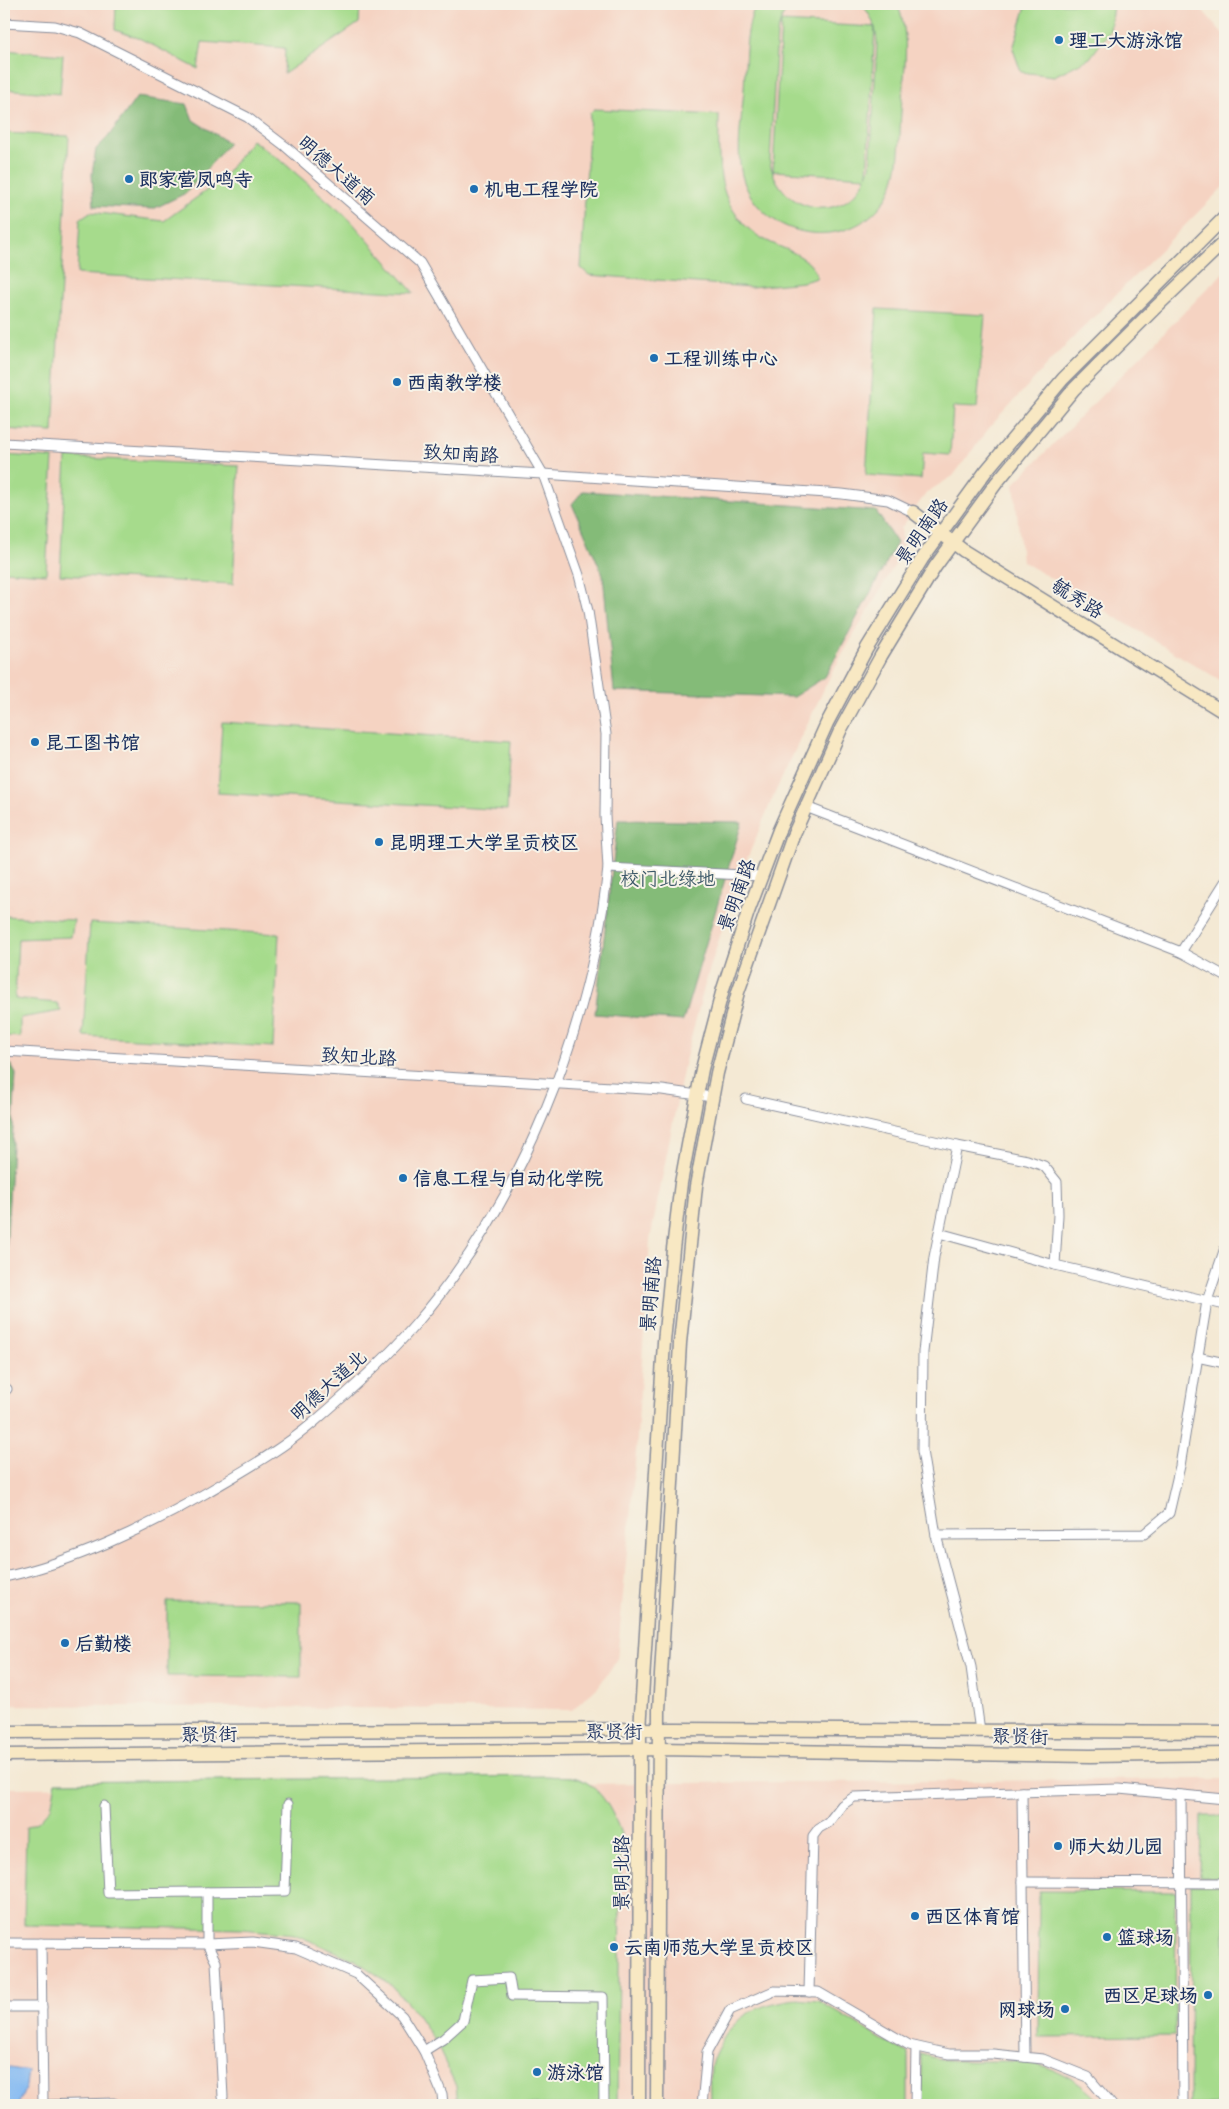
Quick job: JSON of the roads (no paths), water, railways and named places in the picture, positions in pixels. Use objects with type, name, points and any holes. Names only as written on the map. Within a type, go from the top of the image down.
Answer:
[{"type":"street","name":"明德大道南","points":[[4,23],[55,26],[80,33],[247,118],[285,146],[420,263],[543,474],[578,575],[588,611],[606,734],[605,816],[608,868]]},
{"type":"street","name":"景明南路","points":[[640,1730],[664,1342],[672,1249],[681,1183],[697,1095],[723,989],[779,830],[826,723],[867,648],[922,559],[940,534],[996,458],[1063,379],[1225,217]]},
{"type":"street","name":"景明南路","points":[[659,1749],[680,1344],[696,1186],[712,1097],[738,992],[763,918],[806,806],[841,729],[881,656],[935,567],[997,482],[1074,389],[1225,241]]},
{"type":"street","name":"致知南路","points":[[4,443],[543,474],[873,497],[888,500],[913,512]]},
{"type":"street","name":"毓秀路","points":[[913,512],[953,543],[1225,713]]},
{"type":"street","points":[[806,806],[1181,952],[1225,976]]},
{"type":"street","points":[[608,868],[762,876]]},
{"type":"street","name":"明德大道北","points":[[4,1577],[41,1568],[171,1514],[248,1468],[313,1422],[414,1326],[456,1272],[501,1203],[556,1084],[585,994],[606,888],[608,868]]},
{"type":"street","points":[[1181,952],[1225,882]]},
{"type":"street","name":"致知北路","points":[[4,1051],[662,1090],[712,1097]]},
{"type":"street","points":[[746,1099],[1027,1160],[1044,1166],[1057,1182],[1058,1215],[1055,1264]]},
{"type":"street","points":[[956,1146],[934,1257],[923,1352],[922,1451],[936,1535],[971,1667],[980,1732]]},
{"type":"street","points":[[939,1233],[1055,1264],[1225,1305]]},
{"type":"street","points":[[936,1535],[1144,1534],[1169,1513],[1180,1466],[1207,1301],[1225,1248]]},
{"type":"street","points":[[1197,1357],[1225,1363]]},
{"type":"street","name":"聚贤街","points":[[4,1732],[640,1730],[1225,1732]]},
{"type":"street","name":"景明北路","points":[[639,2105],[640,1730]]},
{"type":"street","name":"聚贤街","points":[[4,1755],[659,1749],[1090,1756],[1225,1754]]},
{"type":"street","name":"景明北路","points":[[657,2105],[659,1749]]},
{"type":"street","points":[[809,1992],[813,1836],[819,1828],[828,1823],[842,1805],[854,1797],[1119,1789],[1225,1799]]},
{"type":"street","points":[[1022,1792],[1024,2057]]},
{"type":"street","points":[[1182,1795],[1183,2105]]},
{"type":"street","points":[[104,1806],[108,1893],[206,1892],[285,1891],[288,1804]]},
{"type":"street","points":[[1023,1882],[1225,1883]]},
{"type":"street","points":[[206,1892],[207,1944],[216,1962],[223,2097]]},
{"type":"street","points":[[4,1943],[207,1944],[253,1942],[296,1948],[356,1974],[402,2016],[424,2050],[442,2094],[443,2105]]},
{"type":"street","points":[[41,1943],[43,2104],[114,2105]]},
{"type":"street","points":[[424,2050],[443,2038],[463,2021],[472,1980],[509,1978],[512,1996],[603,1997],[604,2105]]},
{"type":"street","points":[[702,2105],[707,2052],[730,2010],[774,1991],[818,1992],[909,2045],[916,2047],[949,2054],[1043,2059],[1088,2077],[1112,2105]]},
{"type":"street","points":[[4,2007],[42,2008]]},
{"type":"street","points":[[915,2105],[916,2047]]},
{"type":"water","points":[[4,2067],[28,2071],[26,2086],[18,2105],[4,2105]]},
{"type":"place","name":"理工大游泳馆","points":[[1059,40]]},
{"type":"place","name":"郎家营凤鸣寺","points":[[129,179]]},
{"type":"place","name":"机电工程学院","points":[[474,189]]},
{"type":"place","name":"工程训练中心","points":[[654,358]]},
{"type":"place","name":"西南教学楼","points":[[397,382]]},
{"type":"place","name":"昆工图书馆","points":[[35,742]]},
{"type":"place","name":"昆明理工大学呈贡校区","points":[[379,842]]},
{"type":"place","name":"信息工程与自动化学院","points":[[403,1178]]},
{"type":"place","name":"后勤楼","points":[[65,1643]]},
{"type":"place","name":"师大幼儿园","points":[[1058,1846]]},
{"type":"place","name":"西区体育馆","points":[[915,1916]]},
{"type":"place","name":"篮球场","points":[[1107,1937]]},
{"type":"place","name":"云南师范大学呈贡校区","points":[[614,1947]]},
{"type":"place","name":"西区足球场","points":[[1208,1995]]},
{"type":"place","name":"网球场","points":[[1065,2009]]},
{"type":"place","name":"游泳馆","points":[[537,2072]]},
{"type":"park label","name":"校门北绿地","points":[[668,878]]}]
